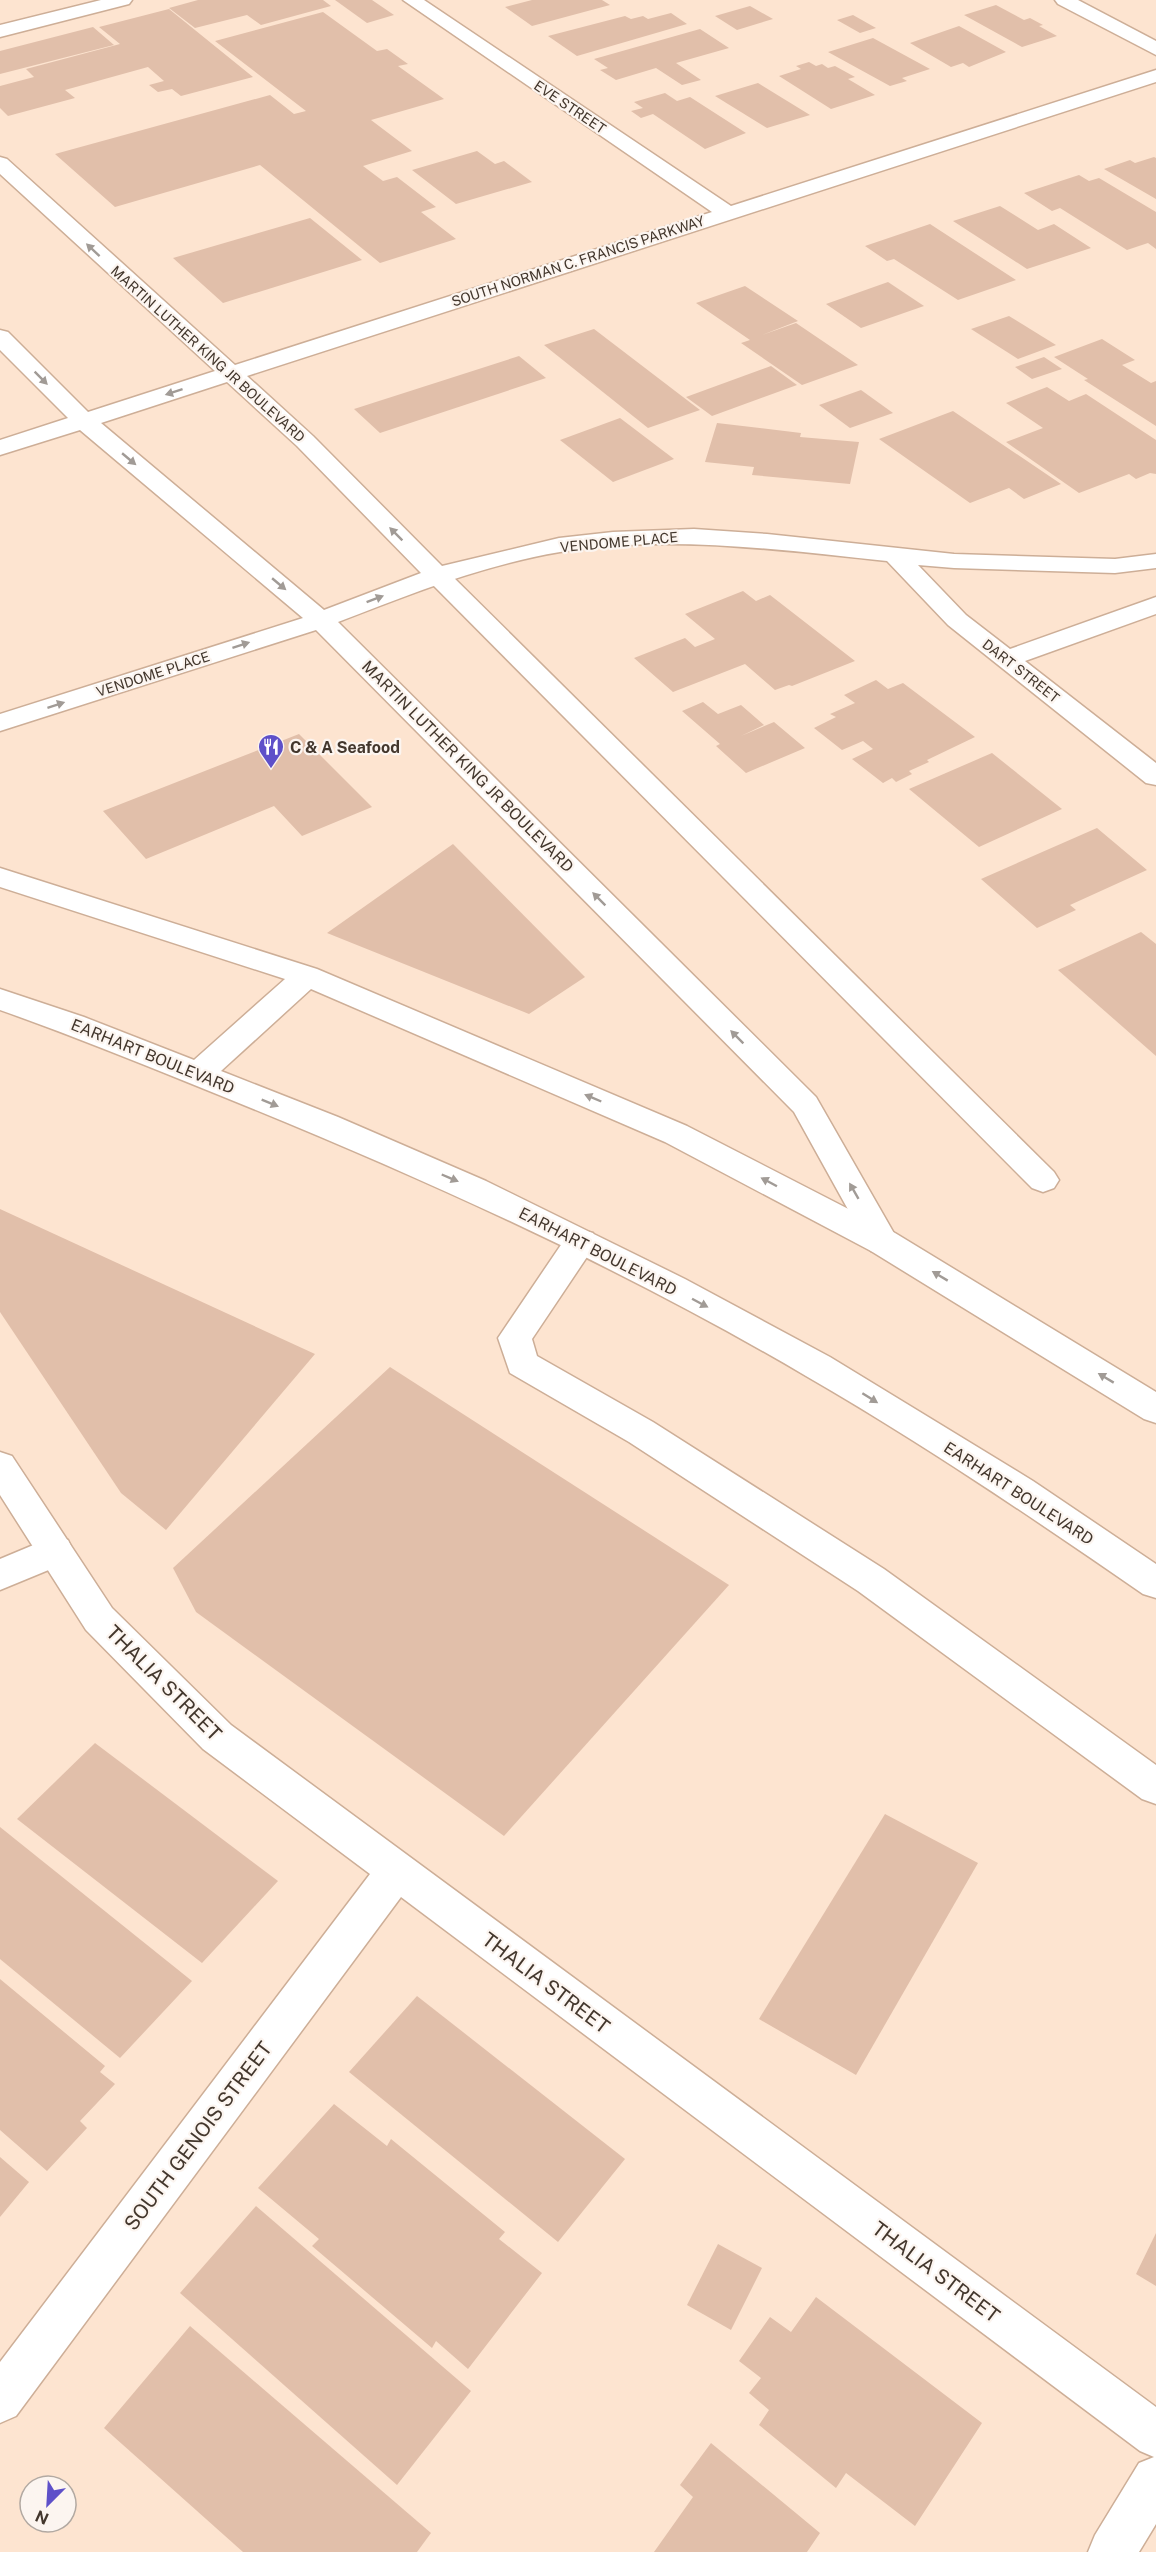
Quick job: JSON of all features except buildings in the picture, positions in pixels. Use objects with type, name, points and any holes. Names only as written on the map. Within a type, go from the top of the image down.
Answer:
[{"type":"street","points":[[0,32],[123,0]]},
{"type":"street","name":"EVE STREET","points":[[412,0],[727,213]]},
{"type":"street","points":[[1064,0],[1156,49]]},
{"type":"street","name":"SOUTH NORMAN C. FRANCIS PARKWAY","points":[[0,448],[1156,76]]},
{"type":"street","name":"MARTIN LUTHER KING JR BOULEVARD","points":[[0,163],[305,441],[1043,1180]]},
{"type":"street","name":"MARTIN LUTHER KING JR BOULEVARD","points":[[0,337],[84,421],[321,620],[805,1105],[883,1242]]},
{"type":"street","name":"VENDOME PLACE","points":[[0,723],[321,620],[437,575],[559,545],[613,539],[694,536],[767,541],[895,555],[1052,566],[1115,566],[1156,561]]},
{"type":"street","name":"DART STREET","points":[[895,555],[957,620],[1156,777]]},
{"type":"street","points":[[1007,660],[1156,605]]},
{"type":"street","points":[[0,877],[307,976],[676,1134],[883,1242],[1156,1409]]},
{"type":"street","points":[[198,1074],[307,976]]},
{"type":"street","name":"EARHART BOULEVARD","points":[[0,999],[73,1024],[327,1125],[475,1190],[581,1242],[818,1366],[1020,1491],[1156,1583]]},
{"type":"street","points":[[581,1242],[515,1338],[522,1364],[640,1432],[871,1580],[1156,1787]]},
{"type":"street","name":"THALIA STREET","points":[[0,1466],[99,1619],[217,1737],[1156,2435]]},
{"type":"street","points":[[0,1575],[55,1551]]},
{"type":"street","name":"SOUTH GENOIS STREET","points":[[0,2400],[396,1871]]},
{"type":"street","points":[[1112,2552],[1156,2480]]},
{"type":"place","name":"C & A Seafood","points":[[271,770]]}]
